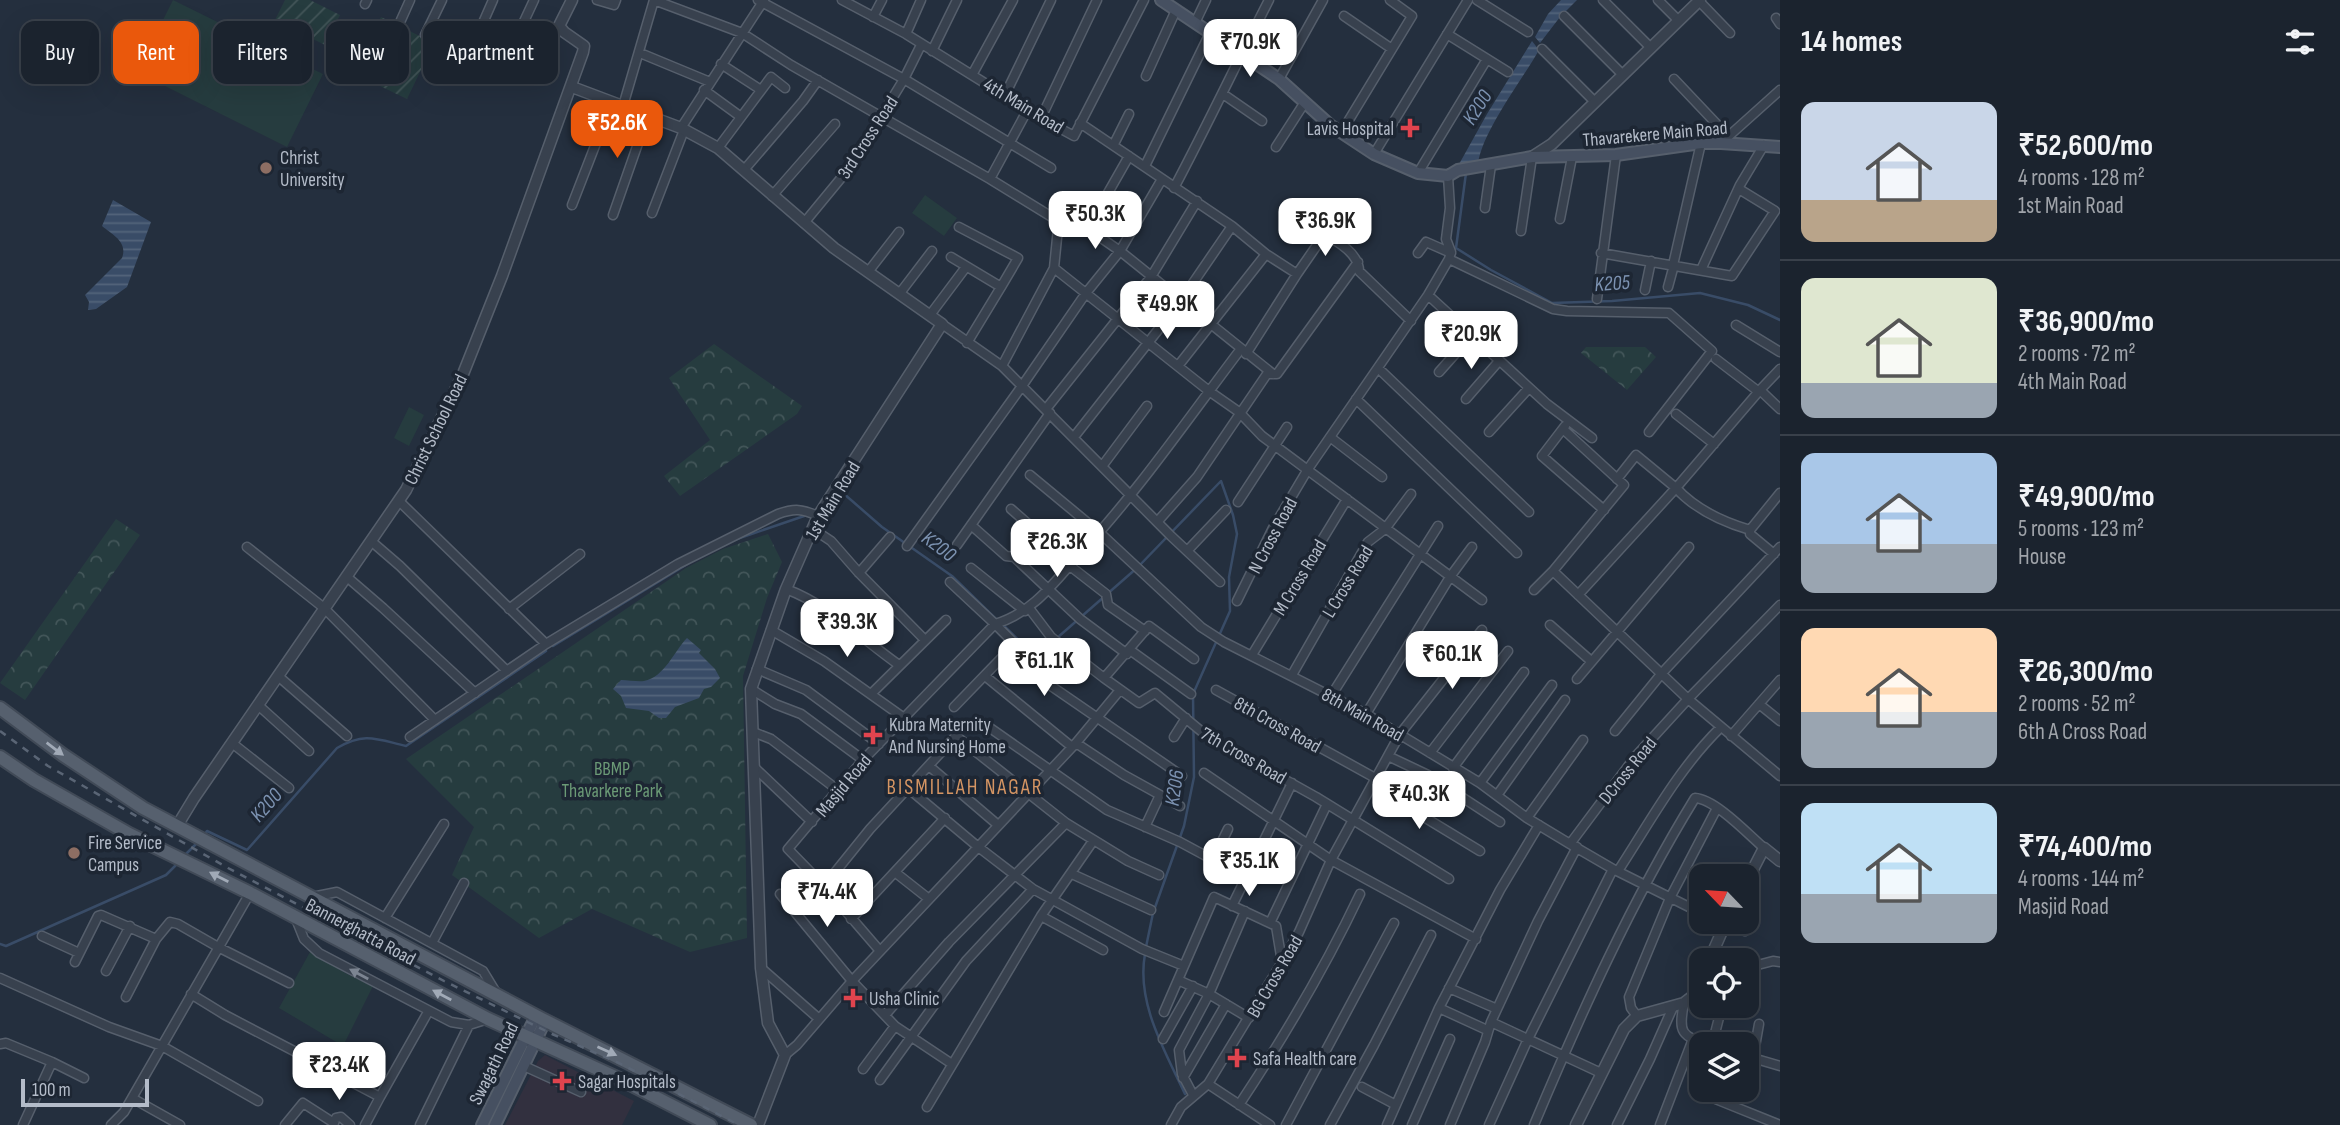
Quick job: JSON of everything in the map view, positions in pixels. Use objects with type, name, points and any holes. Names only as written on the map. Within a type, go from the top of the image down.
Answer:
[{"type":"main road","name":"Thavarekere Main Road","points":[[1161,0],[1176,6],[1195,23],[1279,79],[1341,133],[1374,154],[1418,173],[1453,173],[1532,157],[1616,155],[1724,139],[1780,147]]},
{"type":"main road","name":"Bannerghatta Road","points":[[0,708],[98,779],[177,826],[540,1018],[751,1125]]},
{"type":"main road","name":"Bannerghatta Road","points":[[0,757],[105,821],[250,893],[488,1019],[626,1082],[710,1125]]},
{"type":"main road","name":"Swagath Road","points":[[495,1125],[501,1098],[540,1018]]},
{"type":"main road","name":"Swagath Road","points":[[482,1125],[524,1066],[530,1038]]},
{"type":"street","points":[[401,19],[410,0]]},
{"type":"street","points":[[432,21],[442,0]]},
{"type":"street","points":[[484,21],[493,0]]},
{"type":"street","points":[[524,21],[534,0]]},
{"type":"street","points":[[559,26],[572,0]]},
{"type":"street","points":[[597,0],[615,2]]},
{"type":"street","points":[[572,205],[640,53],[654,0],[742,33],[1060,222]]},
{"type":"street","points":[[652,213],[682,129],[761,0],[904,79],[1051,168]]},
{"type":"street","name":"4th Main Road","points":[[843,0],[906,34],[1074,136],[1080,123],[1197,201],[1266,254],[1297,274]]},
{"type":"street","points":[[873,17],[882,0]]},
{"type":"street","points":[[906,34],[921,0]]},
{"type":"street","points":[[932,51],[957,0]]},
{"type":"street","points":[[972,75],[1013,0]]},
{"type":"street","points":[[1005,95],[1051,0]]},
{"type":"street","points":[[1041,118],[1097,0]]},
{"type":"street","points":[[1080,123],[1144,0]]},
{"type":"street","points":[[1195,23],[1206,0]]},
{"type":"street","points":[[1174,188],[1269,0]]},
{"type":"street","points":[[1279,79],[1323,0]]},
{"type":"street","points":[[1341,133],[1412,16],[1390,0]]},
{"type":"street","points":[[1374,154],[1468,0]]},
{"type":"street","points":[[1476,0],[1528,32]]},
{"type":"street","points":[[1603,0],[1651,48]]},
{"type":"street","points":[[1658,0],[1679,21]]},
{"type":"street","points":[[1521,231],[1532,157],[1552,144],[1700,1],[1730,33]]},
{"type":"street","points":[[606,12],[615,2]]},
{"type":"street","points":[[1146,76],[1176,6]]},
{"type":"street","points":[[1344,16],[1392,49]]},
{"type":"street","points":[[1564,16],[1623,75]]},
{"type":"street","name":"Christ School Road","points":[[177,826],[399,501],[463,374],[572,88],[584,46],[559,26]]},
{"type":"street","points":[[1145,166],[1210,33]]},
{"type":"street","points":[[1447,33],[1508,72]]},
{"type":"street","name":"3rd Cross Road","points":[[804,223],[851,166],[904,79],[921,45]]},
{"type":"street","points":[[1542,49],[1595,102]]},
{"type":"street","points":[[640,53],[710,82]]},
{"type":"street","points":[[1418,173],[1487,60]]},
{"type":"street","points":[[721,64],[761,90]]},
{"type":"street","points":[[718,148],[771,77],[785,88]]},
{"type":"street","points":[[1674,79],[1724,139],[1780,90]]},
{"type":"street","points":[[744,170],[818,80]]},
{"type":"street","points":[[572,88],[649,115],[718,148],[804,223],[868,272],[1002,366],[1220,582]]},
{"type":"street","points":[[704,90],[741,117]]},
{"type":"street","points":[[1223,94],[1262,121]]},
{"type":"street","points":[[1276,147],[1305,102]]},
{"type":"street","points":[[990,179],[1028,109]]},
{"type":"street","points":[[1114,144],[1129,114]]},
{"type":"street","points":[[613,215],[649,115]]},
{"type":"street","points":[[772,195],[835,124]]},
{"type":"street","points":[[1668,287],[1701,144]]},
{"type":"street","points":[[1701,270],[1738,189],[1764,145]]},
{"type":"street","points":[[1597,299],[1616,155]]},
{"type":"street","points":[[1088,228],[1129,156]]},
{"type":"street","points":[[1560,219],[1572,157]]},
{"type":"street","points":[[1485,208],[1491,164]]},
{"type":"street","points":[[1450,255],[1446,239],[1453,173]]},
{"type":"street","points":[[907,546],[1086,293],[1120,251],[1161,179]]},
{"type":"street","points":[[1601,253],[1732,276],[1775,211],[1738,189]]},
{"type":"street","points":[[957,545],[1048,411],[1151,277],[1197,201]]},
{"type":"street","points":[[1002,366],[1054,268],[1059,209],[1120,251],[1180,302],[1273,374]]},
{"type":"street","points":[[1074,437],[1180,302],[1232,226]]},
{"type":"street","points":[[959,227],[1018,258],[967,343]]},
{"type":"street","points":[[868,272],[899,232]]},
{"type":"street","points":[[995,624],[1027,610],[1049,591],[1100,533],[1132,495],[1209,391],[1243,352],[1324,235],[1355,257],[1359,271],[1411,321]]},
{"type":"street","points":[[1418,253],[1426,242],[1553,309],[1669,313],[1712,351],[1650,432]]},
{"type":"street","points":[[900,293],[932,251]]},
{"type":"street","points":[[1178,366],[1266,254]]},
{"type":"street","name":"N Cross Road","points":[[1237,601],[1273,528],[1308,469],[1411,321],[1450,255]]},
{"type":"street","points":[[951,257],[1001,286]]},
{"type":"street","points":[[1646,290],[1651,261]]},
{"type":"street","points":[[1158,521],[1197,477],[1267,374],[1277,374],[1358,262]]},
{"type":"street","points":[[930,315],[966,267]]},
{"type":"street","points":[[1054,268],[1209,391],[1240,412],[1262,436],[1482,600]]},
{"type":"street","points":[[1428,295],[1529,388],[1592,438]]},
{"type":"street","name":"1st Main Road","points":[[785,1055],[768,1023],[761,968],[751,689],[786,589],[818,516],[942,324]]},
{"type":"street","points":[[1737,325],[1780,352]]},
{"type":"street","points":[[1439,372],[1471,336]]},
{"type":"street","points":[[1716,359],[1780,409]]},
{"type":"street","points":[[1466,399],[1499,361]]},
{"type":"street","points":[[1378,368],[1530,512]]},
{"type":"street","points":[[1578,594],[1676,488],[1780,369]]},
{"type":"street","points":[[1489,432],[1529,388]]},
{"type":"street","points":[[1356,399],[1517,554]]},
{"type":"street","points":[[1102,465],[1147,407]]},
{"type":"street","points":[[1675,414],[1714,444]]},
{"type":"street","points":[[1567,420],[1542,456],[1604,510]]},
{"type":"street","points":[[1238,502],[1287,427]]},
{"type":"street","points":[[1534,590],[1624,485],[1563,429]]},
{"type":"street","points":[[1330,436],[1382,477]]},
{"type":"street","points":[[1617,479],[1636,455],[1704,511],[1732,525],[1750,530]]},
{"type":"street","name":"8th Main Road","points":[[1030,475],[1100,533],[1201,627],[1224,642],[1366,714],[1498,794],[1527,818],[1615,870],[1689,907]]},
{"type":"street","points":[[1750,530],[1780,493]]},
{"type":"street","name":"L Cross Road","points":[[1292,675],[1368,542],[1385,529],[1411,494]]},
{"type":"street","name":"M Cross Road","points":[[1252,656],[1347,499]]},
{"type":"street","points":[[399,501],[546,644]]},
{"type":"street","points":[[410,737],[546,644],[678,564],[778,513],[800,508],[818,516]]},
{"type":"street","points":[[1011,509],[1106,594],[1108,605],[1144,631]]},
{"type":"street","points":[[1187,551],[1226,510]]},
{"type":"street","points":[[971,525],[1006,556],[1014,557],[1080,619],[1191,694]]},
{"type":"street","points":[[1331,696],[1438,526]]},
{"type":"street","points":[[813,529],[831,541],[925,640]]},
{"type":"street","points":[[1615,731],[1662,673],[1777,551],[1750,534],[1750,530]]},
{"type":"street","points":[[859,573],[890,537]]},
{"type":"street","points":[[371,541],[507,671]]},
{"type":"street","points":[[247,547],[324,608],[435,720]]},
{"type":"street","points":[[1366,714],[1450,577],[1472,547]]},
{"type":"street","points":[[1577,679],[1689,547]]},
{"type":"street","points":[[509,609],[580,554]]},
{"type":"street","name":"7th Cross Road","points":[[971,568],[1027,610],[1051,636],[1139,703],[1156,693],[1206,736],[1292,783],[1449,879]]},
{"type":"street","points":[[1553,571],[1688,699],[1780,776]]},
{"type":"street","points":[[347,577],[475,693]]},
{"type":"street","points":[[950,582],[1016,644],[954,707]]},
{"type":"street","points":[[786,589],[818,605],[899,665]]},
{"type":"street","points":[[1688,699],[1780,605]]},
{"type":"street","points":[[871,694],[947,620]]},
{"type":"street","name":"Masjid Road","points":[[880,951],[788,849],[863,760],[995,624]]},
{"type":"street","points":[[1549,625],[1591,661]]},
{"type":"street","points":[[1104,678],[1149,626],[1194,659]]},
{"type":"street","points":[[771,630],[813,654],[904,718]]},
{"type":"street","name":"BG Cross Road","points":[[1171,1125],[1181,1107],[1208,1084],[1250,1018],[1299,932],[1331,860],[1400,734],[1482,631]]},
{"type":"street","points":[[1430,753],[1508,651]]},
{"type":"street","points":[[1006,654],[1182,776]]},
{"type":"street","points":[[757,669],[806,690],[879,744]]},
{"type":"street","points":[[1453,768],[1524,672]]},
{"type":"street","points":[[985,676],[1074,745],[1180,806]]},
{"type":"street","points":[[278,677],[347,736]]},
{"type":"street","points":[[1731,736],[1780,680]]},
{"type":"street","points":[[1480,783],[1552,685]]},
{"type":"street","points":[[751,689],[775,704],[801,714],[863,760]]},
{"type":"street","points":[[758,1125],[785,1055],[1074,745],[1120,690]]},
{"type":"street","name":"8th Cross Road","points":[[1216,690],[1375,783],[1480,851]]},
{"type":"street","name":"DCross Road","points":[[1450,1125],[1485,1042],[1489,1026],[1574,846],[1635,757],[1688,699]]},
{"type":"street","points":[[1498,794],[1565,700]]},
{"type":"street","points":[[1759,704],[1780,722]]},
{"type":"street","points":[[258,705],[309,751]]},
{"type":"street","points":[[1174,737],[1186,718]]},
{"type":"street","points":[[983,723],[1107,810],[1177,841],[1245,877]]},
{"type":"street","points":[[1489,1125],[1528,1039],[1615,870],[1674,782],[1695,754],[1721,727]]},
{"type":"street","points":[[753,732],[771,738],[839,791]]},
{"type":"street","points":[[824,886],[870,829],[956,736],[1066,823],[1128,861],[1159,875]]},
{"type":"street","points":[[1527,818],[1583,740]]},
{"type":"street","points":[[232,743],[289,788]]},
{"type":"street","points":[[1388,756],[1428,775],[1500,822]]},
{"type":"street","points":[[929,766],[998,825]]},
{"type":"street","points":[[754,767],[812,822]]},
{"type":"street","points":[[1203,774],[1331,860],[1476,939]]},
{"type":"street","points":[[1232,906],[1292,783]]},
{"type":"street","points":[[909,789],[1033,889],[1142,949],[1184,966]]},
{"type":"street","points":[[1145,827],[1160,795]]},
{"type":"street","points":[[1534,1125],[1563,1054],[1644,884],[1695,798],[1703,798],[1717,808],[1780,861]]},
{"type":"street","points":[[1270,923],[1327,804]]},
{"type":"street","points":[[1637,1016],[1630,1008],[1629,997],[1670,898],[1717,808]]},
{"type":"street","points":[[851,919],[944,818]]},
{"type":"street","points":[[885,1015],[949,942],[1066,823]]},
{"type":"street","points":[[385,918],[444,824]]},
{"type":"street","points":[[1387,1125],[1449,988],[1500,890],[1539,825]]},
{"type":"street","points":[[1213,860],[1228,829]]},
{"type":"street","points":[[927,1107],[1041,916],[1093,841]]},
{"type":"street","points":[[1756,864],[1764,848]]},
{"type":"street","points":[[896,873],[929,899]]},
{"type":"street","points":[[1072,874],[1150,910]]},
{"type":"street","points":[[432,943],[464,883]]},
{"type":"street","points":[[880,1080],[966,961],[1033,889]]},
{"type":"street","points":[[309,897],[337,892],[483,971],[499,996]]},
{"type":"street","points":[[111,1125],[124,1112],[250,893]]},
{"type":"street","points":[[780,894],[852,981],[895,1026],[952,1064]]},
{"type":"street","points":[[1239,1105],[1289,1029],[1360,894]]},
{"type":"street","points":[[1164,1012],[1214,897],[1276,926],[1282,962]]},
{"type":"street","points":[[1191,1098],[1183,1077],[1179,1050],[1209,994],[1244,911]]},
{"type":"street","points":[[75,962],[98,916],[130,926],[156,939]]},
{"type":"street","points":[[1041,916],[1103,950]]},
{"type":"street","points":[[296,919],[304,939],[318,953],[428,1012],[451,1022],[469,1025],[488,1019]]},
{"type":"street","points":[[126,998],[156,939],[170,922],[289,982]]},
{"type":"street","points":[[1286,1125],[1394,923]]},
{"type":"street","points":[[106,971],[130,926]]},
{"type":"street","points":[[1330,1125],[1431,934]]},
{"type":"street","points":[[42,936],[79,953]]},
{"type":"street","points":[[1759,966],[1780,962]]},
{"type":"street","points":[[761,968],[818,1018]]},
{"type":"street","points":[[0,978],[109,1027],[162,1046],[258,1101]]},
{"type":"street","points":[[1178,979],[1250,1018]]},
{"type":"street","points":[[1163,1039],[1193,986]]},
{"type":"street","points":[[1449,988],[1497,1009]]},
{"type":"street","points":[[191,993],[315,1062]]},
{"type":"street","points":[[1576,1125],[1624,1029],[1637,1016],[1689,1001]]},
{"type":"street","points":[[1681,1028],[1684,1003]]},
{"type":"street","points":[[1183,1077],[1226,1004]]},
{"type":"street","points":[[1618,1125],[1673,1007]]},
{"type":"street","points":[[1439,1008],[1528,1039],[1601,1073]]},
{"type":"street","points":[[365,1125],[428,1012]]},
{"type":"street","points":[[1666,1022],[1681,1028],[1689,1035]]},
{"type":"street","points":[[1757,1032],[1759,1024]]},
{"type":"street","points":[[419,1125],[469,1025]]},
{"type":"street","points":[[863,1069],[895,1026]]},
{"type":"street","points":[[1412,1125],[1450,1039]]},
{"type":"street","points":[[0,1044],[6,1043],[84,1078]]},
{"type":"street","points":[[1660,1125],[1689,1049]]},
{"type":"street","points":[[1759,1060],[1780,1066]]},
{"type":"street","points":[[23,1125],[52,1062]]},
{"type":"street","points":[[524,1066],[581,1092]]},
{"type":"street","points":[[340,1076],[380,1097]]},
{"type":"street","points":[[1208,1084],[1270,1125]]},
{"type":"street","points":[[1362,1087],[1396,1105]]},
{"type":"street","points":[[132,1098],[180,1125]]},
{"type":"street","points":[[1723,1102],[1780,1125]]},
{"type":"street","points":[[285,1125],[303,1103],[334,1124],[336,1118],[341,1117],[351,1125]]},
{"type":"shaded area","name":"Sagar Hospitals","points":[[545,1055],[634,1101],[622,1125],[505,1125],[538,1061]]},
{"type":"green space","points":[[173,0],[216,21],[213,21],[213,84],[312,84],[312,69],[323,74],[287,147],[161,84],[199,84],[199,21],[162,21]]},
{"type":"green space","points":[[285,0],[310,0],[340,15],[337,21],[326,21],[325,45],[312,38],[312,21],[275,20]]},
{"type":"green space","points":[[409,31],[423,38],[423,66],[407,99],[376,84],[409,84]]},
{"type":"green space","points":[[925,195],[957,218],[944,236],[912,213]]},
{"type":"green space","points":[[714,344],[802,406],[797,414],[680,496],[664,476],[710,440],[669,378]]},
{"type":"green space","points":[[1586,347],[1645,347],[1656,357],[1627,390],[1581,353]]},
{"type":"green space","points":[[409,407],[424,415],[409,446],[394,438]]},
{"type":"green space","points":[[116,519],[140,535],[25,700],[0,683]]},
{"type":"green space","name":"BBMP Thavarkere Park","points":[[768,534],[782,562],[767,598],[743,676],[747,938],[690,952],[592,909],[539,938],[452,875],[474,827],[406,759],[686,568],[723,549]]},
{"type":"green space","points":[[310,952],[373,986],[343,1046],[279,1008]]},
{"type":"water","points":[[1561,0],[1577,0],[1540,43],[1535,37],[1548,14]]},
{"type":"water","points":[[1532,41],[1539,50],[1495,122],[1478,164],[1458,166],[1487,114]]},
{"type":"water","points":[[113,200],[151,222],[127,287],[96,309],[88,310],[89,302],[85,295],[122,258],[121,243],[102,226]]},
{"type":"water","points":[[687,638],[701,650],[699,653],[720,678],[711,687],[704,689],[699,698],[675,707],[666,718],[659,718],[649,711],[626,708],[621,696],[613,689],[621,680],[651,679],[668,663]]},
{"type":"waterway","name":"K205","points":[[1466,173],[1456,248],[1552,303],[1700,293],[1748,305],[1780,320]]},
{"type":"waterway","name":"K206","points":[[1057,638],[1138,567],[1221,481],[1237,534],[1229,577],[1230,611],[1193,694],[1194,777],[1184,826],[1153,913],[1146,947]]},
{"type":"waterway","name":"K200","points":[[843,493],[882,527],[952,576],[997,620]]},
{"type":"waterway","name":"K200","points":[[734,540],[807,515]]},
{"type":"waterway","name":"K200","points":[[553,646],[694,560]]},
{"type":"waterway","name":"K200","points":[[1002,624],[1037,658],[1052,643]]},
{"type":"waterway","name":"K200","points":[[205,834],[207,831],[247,850],[337,748],[363,738],[406,746],[546,651]]},
{"type":"waterway","name":"K200","points":[[183,857],[198,842]]},
{"type":"waterway","name":"K200","points":[[0,944],[6,946],[166,875],[179,862]]},
{"type":"waterway","name":"K206","points":[[1145,954],[1143,972],[1148,1008],[1161,1044],[1185,1094]]},
{"type":"railway","points":[[0,731],[48,766],[228,868],[444,981],[552,1034],[619,1063],[739,1125]]},
{"type":"place","name":"Lavis Hospital","points":[[1410,128]]},
{"type":"place","name":"Christ University","points":[[266,168]]},
{"type":"place","name":"Kubra Maternity And Nursing Home","points":[[873,735]]},
{"type":"place","name":"Fire Service Campus","points":[[74,853]]},
{"type":"place","name":"Usha Clinic","points":[[853,998]]},
{"type":"place","name":"Safa Health care","points":[[1237,1058]]},
{"type":"place","name":"Sagar Hospitals","points":[[562,1081]]},
{"type":"district","name":"BISMILLAH NAGAR","points":[[965,787]]}]
